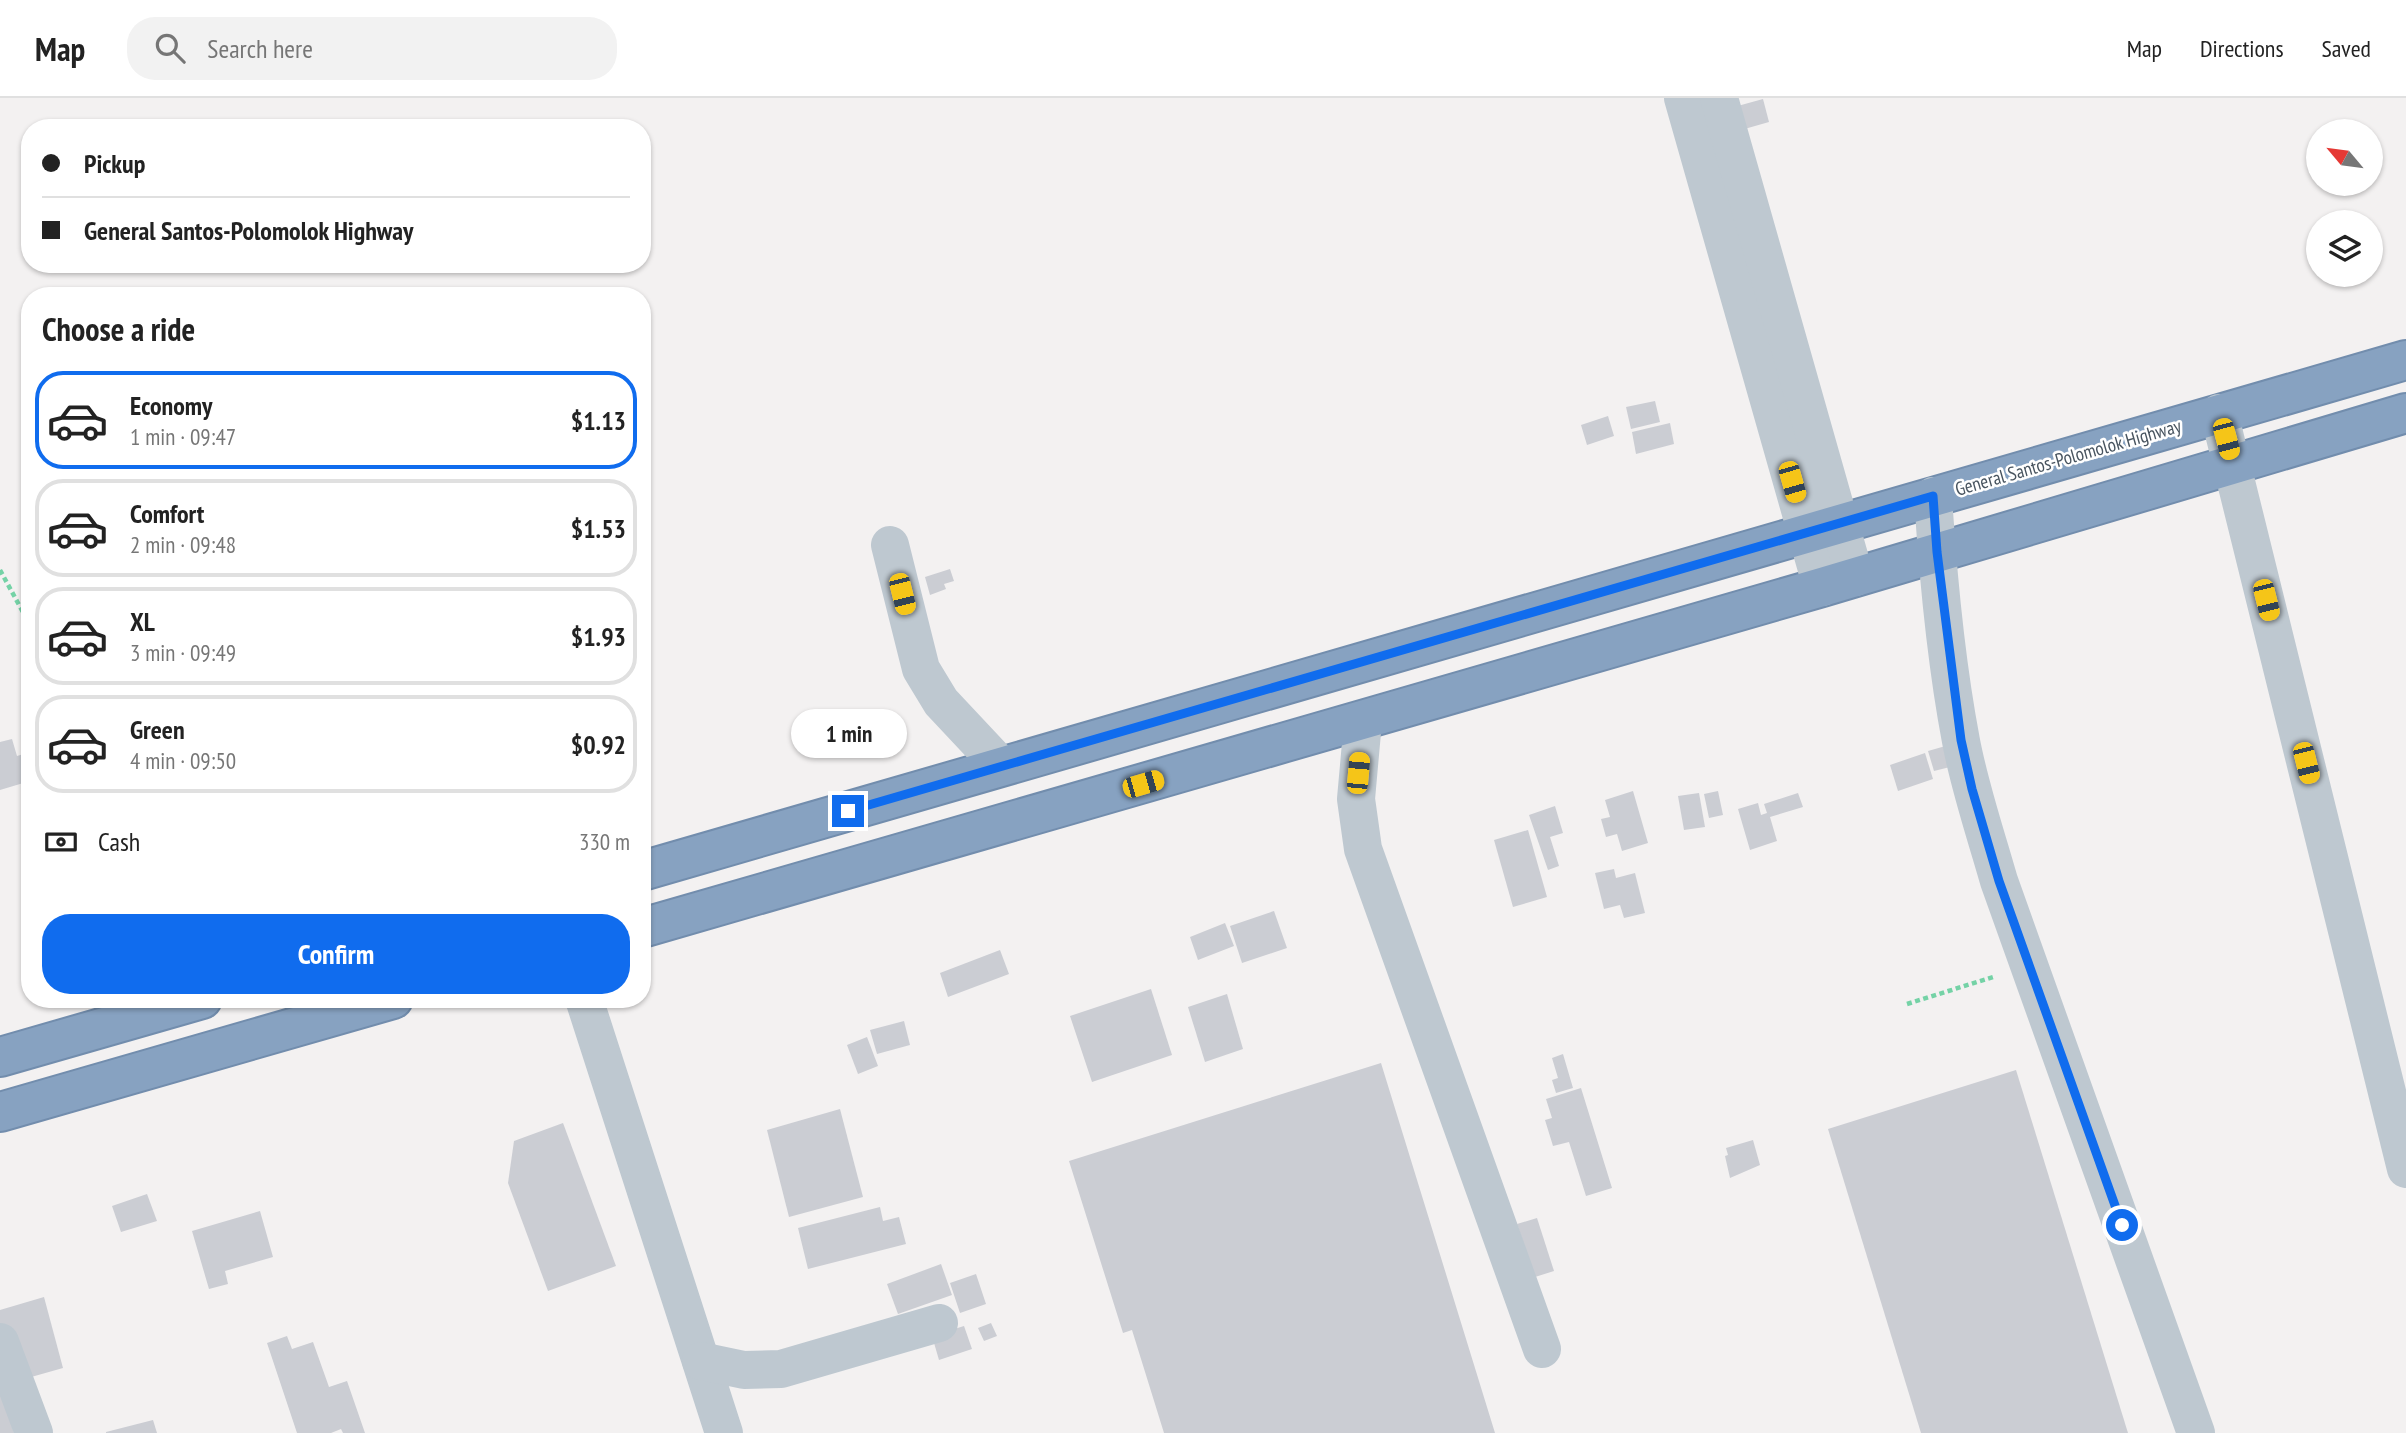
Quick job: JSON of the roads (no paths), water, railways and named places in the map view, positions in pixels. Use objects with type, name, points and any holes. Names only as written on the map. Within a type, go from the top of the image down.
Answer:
[{"type":"highway","name":"General Santos-Polomolok Highway","points":[[651,868],[2406,360]]},
{"type":"highway","points":[[651,925],[1363,721],[2406,413]]},
{"type":"highway","points":[[0,1057],[171,1008]]},
{"type":"highway","points":[[0,1112],[362,1008]]},
{"type":"street","points":[[1683,98],[1824,528]]},
{"type":"street","points":[[1719,98],[1839,582]]},
{"type":"street","points":[[2219,413],[2406,1169]]},
{"type":"street","points":[[1933,496],[1937,552],[1961,740],[1999,881],[2196,1433]]},
{"type":"street","points":[[890,545],[921,669],[942,702],[1001,766]]},
{"type":"street","points":[[1363,721],[1356,799],[1363,849],[1542,1349]]},
{"type":"street","points":[[587,1008],[724,1433]]},
{"type":"street","points":[[701,1361],[744,1370],[781,1369],[939,1323]]},
{"type":"street","points":[[0,1342],[34,1433]]}]
